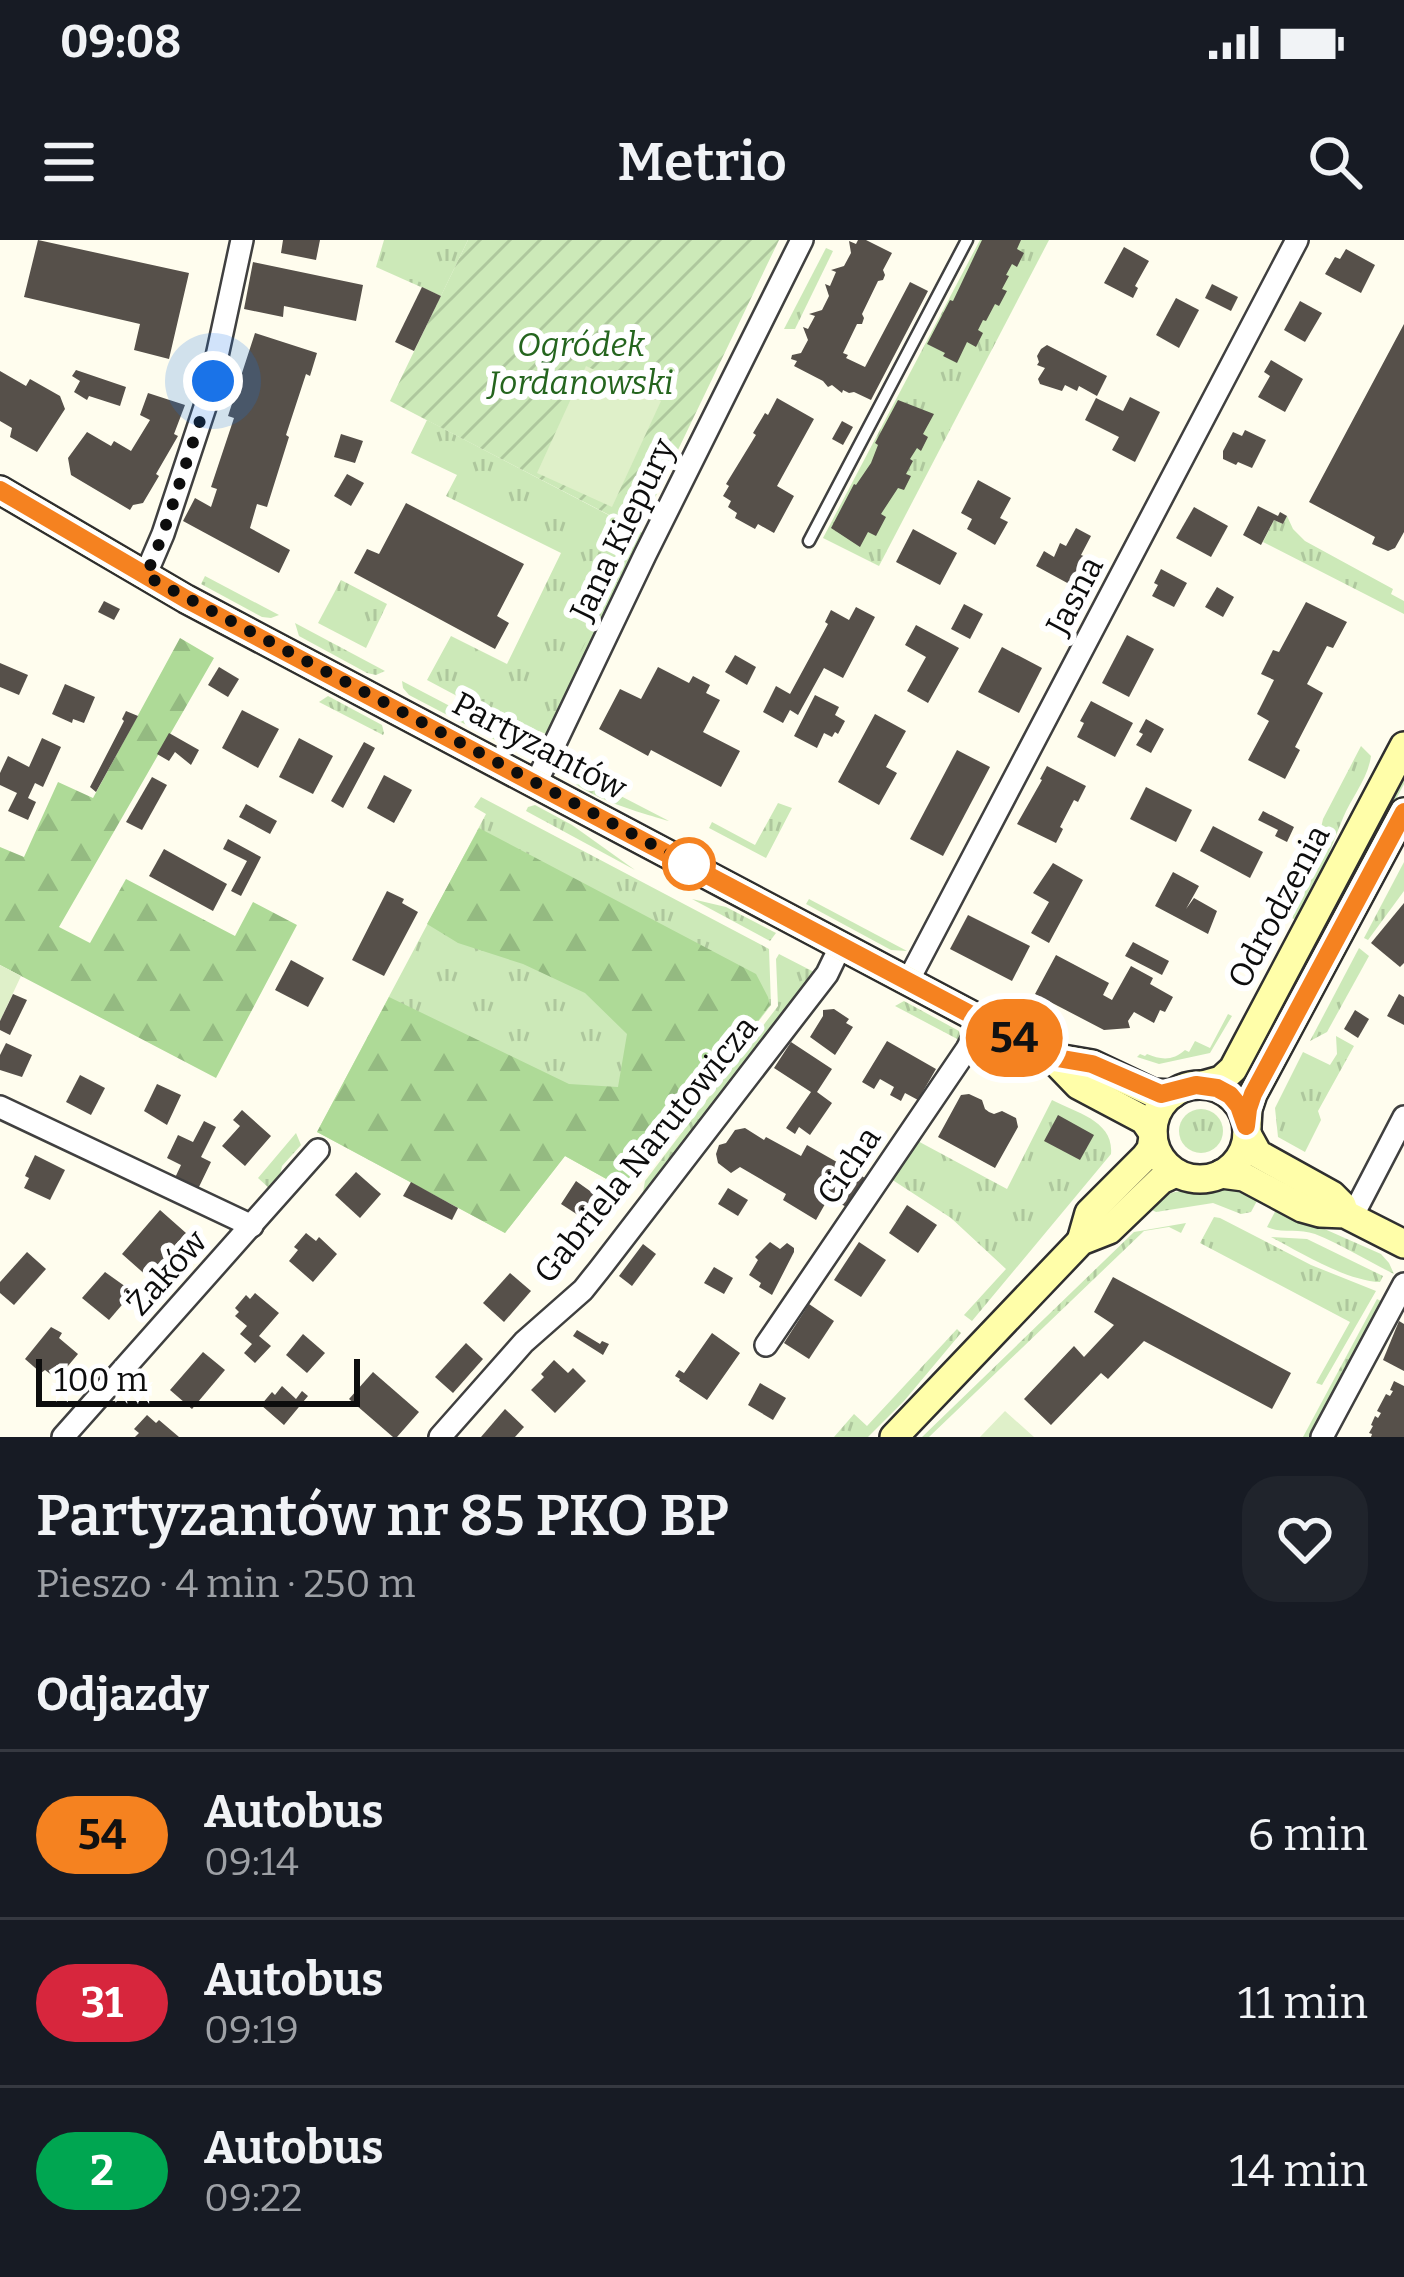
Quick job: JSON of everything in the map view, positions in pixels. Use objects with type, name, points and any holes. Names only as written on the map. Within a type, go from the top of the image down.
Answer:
[{"type":"main road","name":"Partyzantów","points":[[0,490],[146,576],[1051,1057],[1092,1064],[1153,1093],[1173,1094]]},
{"type":"main road","name":"Odrodzenia","points":[[1204,1085],[1233,1070],[1404,746]]},
{"type":"main road","name":"Odrodzenia","points":[[1247,1130],[1253,1094],[1404,812]]},
{"type":"main road","name":"Partyzantów","points":[[1051,1057],[1078,1085],[1144,1120],[1153,1135]]},
{"type":"main road","points":[[1081,1241],[1089,1213],[1151,1149],[1158,1111],[1173,1094],[1204,1085],[1230,1095],[1239,1106],[1258,1154],[1332,1195],[1349,1216]]},
{"type":"main road","points":[[1221,1174],[1241,1154],[1247,1130]]},
{"type":"main road","points":[[1153,1135],[1160,1157],[1177,1173],[1199,1179],[1221,1174],[1244,1177],[1303,1208],[1349,1216],[1404,1244]]},
{"type":"main road","points":[[894,1437],[1081,1241],[1109,1230],[1161,1180],[1177,1173]]},
{"type":"street","points":[[146,576],[208,398],[242,240]]},
{"type":"street","name":"Jana Kiepury","points":[[536,783],[802,240]]},
{"type":"street","name":"Jasna","points":[[908,981],[1297,240]]},
{"type":"street","name":"Gabriela Narutowicza","points":[[440,1437],[524,1342],[583,1290],[826,974],[842,945]]},
{"type":"street","name":"Cicha","points":[[766,1345],[982,1021]]},
{"type":"street","points":[[0,1107],[252,1226]]},
{"type":"street","points":[[1349,1216],[1404,1117]]},
{"type":"street","name":"Żaków","points":[[63,1437],[318,1150]]},
{"type":"street","points":[[1322,1437],[1404,1283]]},
{"type":"lane","points":[[809,542],[967,240]]},
{"type":"green space","points":[[384,240],[468,240],[441,296],[376,267]]},
{"type":"green space","name":"Ogródek Jordanowski","points":[[468,240],[779,240],[550,716],[638,530],[390,401]]},
{"type":"green space","points":[[980,240],[1049,240],[879,566],[823,538]]},
{"type":"green space","points":[[826,248],[833,251],[795,329],[784,329]]},
{"type":"green space","points":[[586,366],[661,401],[612,507],[537,473]]},
{"type":"green space","points":[[427,420],[643,533],[546,734],[539,731],[532,736],[427,680],[451,636],[507,664],[561,553],[446,496],[457,475],[411,453]]},
{"type":"green space","points":[[1287,516],[1305,541],[1393,589],[1391,594],[1404,601],[1404,614],[1263,542],[1274,520],[1283,524]]},
{"type":"green space","points":[[205,576],[279,615],[262,617],[201,584]]},
{"type":"green space","points":[[341,580],[387,604],[366,648],[318,623]]},
{"type":"green space","points":[[295,623],[385,671],[367,673],[299,636]]},
{"type":"green space","points":[[180,638],[214,658],[59,927],[90,943],[126,879],[235,936],[253,902],[297,925],[216,1078],[0,965],[0,847],[24,857],[58,782],[93,798]]},
{"type":"green space","points":[[402,681],[534,750],[516,751],[409,695]]},
{"type":"green space","points":[[328,696],[382,725],[383,735],[319,702]]},
{"type":"green space","points":[[1361,746],[1371,756],[1366,773],[1307,905],[1301,917],[1294,919],[1309,882],[1323,819]]},
{"type":"green space","points":[[557,763],[669,821],[590,793]]},
{"type":"green space","points":[[1404,771],[1404,784],[1264,1050],[1258,1048]]},
{"type":"green space","points":[[481,797],[769,949],[771,1005],[628,1191],[565,1156],[505,1233],[317,1132],[486,814],[474,807]]},
{"type":"green space","points":[[778,803],[792,808],[766,858],[709,828],[712,822],[755,845]]},
{"type":"green space","points":[[535,805],[572,825],[635,870],[526,811]]},
{"type":"green space","points":[[479,828],[756,974],[770,1005],[628,1191],[565,1156],[505,1233],[317,1132],[389,997],[569,1084],[618,1087],[627,1034],[585,993],[523,964],[458,943],[427,924]]},
{"type":"green space","points":[[1404,862],[1404,891],[1368,940],[1364,938]]},
{"type":"green space","points":[[692,899],[726,907],[776,933],[770,941]]},
{"type":"green space","points":[[809,899],[907,951],[891,950],[806,904]]},
{"type":"green space","points":[[1359,948],[1369,956],[1327,1032],[1310,1041]]},
{"type":"green space","points":[[779,954],[814,972],[812,976],[642,1198],[645,1181],[778,1006]]},
{"type":"green space","points":[[0,965],[21,976],[0,1021]]},
{"type":"green space","points":[[904,1001],[959,1031],[961,1041],[895,1006]]},
{"type":"green space","points":[[1228,1014],[1232,1016],[1210,1053],[1159,1064],[1137,1057],[1171,1058],[1189,1052],[1195,1041],[1210,1048]]},
{"type":"green space","points":[[1336,1036],[1354,1046],[1318,1111],[1321,1120],[1305,1152],[1278,1137],[1275,1108],[1303,1052],[1330,1065],[1337,1054]]},
{"type":"green space","points":[[1052,1100],[1100,1126],[1107,1133],[1111,1154],[972,1321],[964,1315],[1006,1269],[951,1218],[888,1177],[914,1139],[1007,1189]]},
{"type":"green space","points":[[1201,1109],[1216,1116],[1223,1131],[1216,1146],[1201,1153],[1186,1146],[1179,1131],[1186,1116]]},
{"type":"green space","points":[[296,1133],[301,1145],[270,1189],[258,1178]]},
{"type":"green space","points":[[1229,1188],[1258,1199],[1251,1212],[1241,1214],[1213,1203],[1156,1212],[1148,1208],[1168,1194]]},
{"type":"green space","points":[[1277,1208],[1381,1254],[1394,1274],[1315,1234],[1267,1227]]},
{"type":"green space","points":[[1214,1217],[1376,1291],[1322,1385],[1316,1383],[1350,1322],[1200,1243]]},
{"type":"green space","points":[[1186,1223],[1181,1233],[1169,1227],[1144,1231],[929,1437],[922,1437],[1134,1232]]},
{"type":"green space","points":[[1271,1237],[1307,1239],[1383,1276],[1380,1282],[1353,1277]]},
{"type":"green space","points":[[1377,1299],[1383,1302],[1311,1437],[1303,1437]]},
{"type":"green space","points":[[957,1329],[961,1333],[868,1437],[834,1437],[854,1414],[867,1426]]},
{"type":"green space","points":[[1005,1411],[1034,1437],[980,1437]]},
{"type":"building","points":[[38,240],[189,273],[169,359],[134,350],[140,324],[24,297]]},
{"type":"building","points":[[283,240],[320,240],[316,260],[281,253]]},
{"type":"building","points":[[858,240],[892,253],[883,280],[878,281],[862,314],[862,324],[857,324],[843,353],[846,358],[865,367],[910,282],[928,291],[871,400],[828,387],[794,366],[797,361],[791,359],[808,340],[803,327],[808,329],[815,316],[809,314],[822,310],[829,296],[825,284],[830,286],[836,272],[831,270],[844,266],[851,253],[849,241],[856,244]]},
{"type":"building","points":[[982,240],[1021,240],[1017,249],[1024,253],[1006,275],[1002,289],[1007,291],[999,306],[995,304],[983,320],[976,347],[967,342],[957,363],[927,344]]},
{"type":"building","points":[[1124,247],[1149,261],[1133,298],[1104,283]]},
{"type":"building","points":[[1346,249],[1375,265],[1361,293],[1325,274]]},
{"type":"building","points":[[253,262],[363,285],[356,321],[284,306],[283,317],[244,309]]},
{"type":"building","points":[[1212,284],[1238,297],[1231,311],[1205,298]]},
{"type":"building","points":[[422,287],[441,296],[414,351],[395,342]]},
{"type":"building","points":[[1176,298],[1199,310],[1179,348],[1156,335]]},
{"type":"building","points":[[1300,301],[1322,313],[1305,342],[1284,330]]},
{"type":"building","points":[[1404,324],[1404,532],[1388,551],[1372,544],[1375,537],[1309,502]]},
{"type":"building","points":[[255,333],[317,353],[286,435],[267,507],[257,504],[250,528],[290,550],[279,573],[183,521],[195,498],[211,507],[217,489],[211,487],[234,418],[228,416]]},
{"type":"building","points":[[1047,345],[1107,376],[1097,396],[1079,386],[1077,391],[1065,385],[1062,391],[1040,384],[1045,368],[1037,365],[1037,356]]},
{"type":"building","points":[[1271,360],[1303,379],[1285,412],[1258,397],[1270,376],[1264,372]]},
{"type":"building","points":[[76,370],[126,387],[120,406],[89,396],[87,400],[74,392],[80,381],[72,376]]},
{"type":"building","points":[[0,371],[26,386],[30,379],[60,396],[65,409],[37,452],[10,437],[12,428],[0,421]]},
{"type":"building","points":[[148,393],[185,405],[174,434],[178,436],[159,476],[143,503],[130,510],[71,475],[68,458],[87,432],[131,451],[150,420],[140,415]]},
{"type":"building","points":[[1130,397],[1160,412],[1135,462],[1112,450],[1119,437],[1085,420],[1096,398],[1123,411]]},
{"type":"building","points":[[777,398],[814,419],[777,486],[794,496],[774,533],[735,518],[737,513],[728,507],[731,501],[723,496],[753,433]]},
{"type":"building","points":[[898,400],[934,414],[923,434],[928,437],[921,451],[917,448],[910,459],[906,474],[911,476],[904,490],[898,488],[881,514],[886,517],[876,536],[868,532],[860,547],[831,528],[871,463],[875,443]]},
{"type":"building","points":[[842,421],[853,427],[843,445],[832,439]]},
{"type":"building","points":[[1245,430],[1266,440],[1252,468],[1223,459],[1233,432],[1242,436]]},
{"type":"building","points":[[341,434],[363,441],[355,463],[334,457]]},
{"type":"building","points":[[347,474],[364,483],[351,506],[334,496]]},
{"type":"building","points":[[978,480],[1011,498],[1000,518],[1008,522],[995,545],[967,529],[972,519],[961,513]]},
{"type":"building","points":[[406,503],[524,564],[497,616],[509,623],[495,649],[354,573],[367,549],[379,554]]},
{"type":"building","points":[[1258,506],[1287,516],[1283,524],[1274,520],[1261,545],[1243,535]]},
{"type":"building","points":[[1194,507],[1228,526],[1211,557],[1176,538]]},
{"type":"building","points":[[1076,528],[1091,536],[1071,585],[1036,566],[1044,551],[1054,557],[1060,543],[1066,546]]},
{"type":"building","points":[[913,529],[957,553],[940,585],[896,562]]},
{"type":"building","points":[[1161,569],[1187,583],[1174,607],[1152,596]]},
{"type":"building","points":[[1217,587],[1234,597],[1223,617],[1205,607]]},
{"type":"building","points":[[104,601],[120,609],[114,620],[98,612]]},
{"type":"building","points":[[1306,602],[1347,622],[1333,648],[1327,646],[1307,684],[1323,693],[1295,747],[1300,750],[1285,779],[1248,760],[1269,721],[1257,714],[1274,680],[1261,674],[1273,650],[1279,652]]},
{"type":"building","points":[[964,604],[983,614],[970,639],[951,629]]},
{"type":"building","points":[[856,607],[875,617],[843,678],[824,668],[798,715],[790,710],[783,723],[763,712],[776,686],[790,694],[831,610],[849,620]]},
{"type":"building","points":[[916,625],[959,648],[928,703],[907,691],[926,657],[905,645]]},
{"type":"building","points":[[1127,635],[1154,649],[1129,697],[1102,683]]},
{"type":"building","points":[[1002,647],[1042,668],[1019,713],[978,692]]},
{"type":"building","points":[[735,655],[756,667],[747,685],[725,672]]},
{"type":"building","points":[[0,663],[28,675],[19,695],[0,687]]},
{"type":"building","points":[[219,667],[239,679],[228,697],[208,685]]},
{"type":"building","points":[[658,667],[689,683],[693,676],[710,685],[706,693],[720,700],[703,732],[740,751],[721,787],[599,729],[620,689],[641,699]]},
{"type":"building","points":[[65,684],[95,697],[84,723],[52,714]]},
{"type":"building","points":[[815,695],[839,707],[835,715],[845,721],[838,734],[824,733],[817,748],[794,736]]},
{"type":"building","points":[[1091,701],[1133,723],[1115,757],[1077,737]]},
{"type":"building","points":[[242,710],[279,729],[258,768],[222,748]]},
{"type":"building","points":[[126,711],[138,716],[96,792],[90,787]]},
{"type":"building","points":[[875,714],[906,731],[886,767],[897,773],[879,805],[838,782]]},
{"type":"building","points":[[1146,719],[1164,729],[1151,753],[1136,745]]},
{"type":"building","points":[[169,733],[199,750],[191,765],[175,752],[169,761],[157,754]]},
{"type":"building","points":[[42,738],[61,747],[43,787],[35,783],[28,798],[36,802],[28,820],[8,811],[17,793],[0,785],[0,773],[8,756],[29,767]]},
{"type":"building","points":[[299,738],[333,756],[313,794],[279,777]]},
{"type":"building","points":[[364,742],[375,748],[343,808],[331,801]]},
{"type":"building","points":[[957,750],[990,767],[943,856],[910,839]]},
{"type":"building","points":[[1047,766],[1086,786],[1078,802],[1074,800],[1056,843],[1017,824]]},
{"type":"building","points":[[384,775],[412,790],[394,823],[367,808]]},
{"type":"building","points":[[152,777],[167,785],[142,830],[126,822]]},
{"type":"building","points":[[1146,787],[1192,810],[1176,842],[1130,819]]},
{"type":"building","points":[[246,804],[277,821],[270,834],[239,817]]},
{"type":"building","points":[[1263,811],[1294,827],[1287,842],[1275,836],[1278,830],[1258,820]]},
{"type":"building","points":[[1213,826],[1263,852],[1250,878],[1200,851]]},
{"type":"building","points":[[228,839],[261,857],[241,896],[231,891],[247,861],[223,849]]},
{"type":"building","points":[[164,849],[227,884],[213,911],[149,876]]},
{"type":"building","points":[[1053,863],[1083,880],[1049,943],[1031,933],[1049,902],[1033,893]]},
{"type":"building","points":[[1173,872],[1199,886],[1186,909],[1194,898],[1217,911],[1208,934],[1155,906]]},
{"type":"building","points":[[387,891],[418,912],[384,976],[352,960]]},
{"type":"building","points":[[1404,903],[1404,963],[1400,967],[1371,943]]},
{"type":"building","points":[[968,915],[1030,946],[1012,981],[950,949]]},
{"type":"building","points":[[1133,942],[1169,961],[1162,975],[1125,956]]},
{"type":"building","points":[[1056,955],[1109,983],[1103,995],[1112,1000],[1131,966],[1173,997],[1154,1023],[1134,1012],[1128,1021],[1130,1028],[1104,1030],[1035,994]]},
{"type":"building","points":[[291,960],[324,978],[308,1007],[275,990]]},
{"type":"building","points":[[13,994],[27,1000],[10,1035],[0,1030],[0,1021]]},
{"type":"building","points":[[1399,994],[1404,997],[1404,1025],[1387,1016]]},
{"type":"building","points":[[834,1009],[853,1027],[835,1055],[810,1037],[823,1010]]},
{"type":"building","points":[[1355,1010],[1369,1019],[1358,1038],[1344,1029]]},
{"type":"building","points":[[887,1041],[936,1069],[918,1100],[905,1093],[901,1101],[890,1095],[894,1087],[880,1079],[874,1089],[862,1082]]},
{"type":"building","points":[[791,1042],[832,1069],[817,1092],[832,1103],[810,1135],[799,1127],[795,1134],[786,1128],[811,1092],[774,1068]]},
{"type":"building","points":[[6,1043],[32,1055],[22,1077],[0,1070]]},
{"type":"building","points":[[80,1075],[105,1088],[91,1115],[66,1102]]},
{"type":"building","points":[[157,1084],[181,1095],[167,1125],[144,1111]]},
{"type":"building","points":[[961,1095],[982,1100],[989,1112],[1002,1111],[1016,1118],[1018,1127],[995,1168],[938,1137]]},
{"type":"building","points":[[242,1110],[271,1136],[245,1166],[222,1146],[240,1126],[233,1120]]},
{"type":"building","points":[[1058,1115],[1094,1135],[1080,1160],[1044,1141]]},
{"type":"building","points":[[204,1121],[216,1127],[201,1157],[211,1162],[197,1191],[174,1180],[181,1165],[167,1158],[178,1135],[193,1142]]},
{"type":"building","points":[[745,1128],[801,1156],[807,1145],[865,1178],[848,1208],[829,1197],[816,1220],[783,1200],[786,1194],[740,1167],[731,1173],[718,1163],[719,1145],[735,1130]]},
{"type":"building","points":[[35,1155],[65,1170],[50,1200],[24,1188]]},
{"type":"building","points":[[356,1172],[381,1194],[360,1218],[335,1195]]},
{"type":"building","points":[[576,1181],[590,1191],[593,1186],[603,1192],[599,1197],[614,1207],[596,1234],[573,1224],[578,1215],[561,1204]]},
{"type":"building","points":[[411,1182],[458,1208],[452,1220],[403,1196]]},
{"type":"building","points":[[728,1188],[748,1200],[738,1216],[718,1204]]},
{"type":"building","points":[[907,1205],[937,1225],[918,1253],[889,1233]]},
{"type":"building","points":[[160,1210],[186,1233],[166,1255],[165,1267],[157,1267],[148,1277],[122,1254]]},
{"type":"building","points":[[306,1233],[316,1241],[319,1237],[337,1254],[313,1282],[289,1261]]},
{"type":"building","points":[[770,1242],[780,1249],[787,1243],[794,1248],[772,1295],[749,1275],[758,1260],[755,1257]]},
{"type":"building","points":[[859,1242],[886,1260],[861,1297],[834,1280]]},
{"type":"building","points":[[643,1244],[656,1254],[632,1286],[619,1276]]},
{"type":"building","points":[[27,1252],[46,1269],[14,1305],[0,1293],[0,1282]]},
{"type":"building","points":[[714,1267],[733,1278],[724,1294],[704,1283]]},
{"type":"building","points":[[105,1272],[133,1292],[109,1320],[82,1298]]},
{"type":"building","points":[[510,1273],[531,1291],[504,1322],[483,1303]]},
{"type":"building","points":[[1113,1277],[1291,1373],[1272,1409],[1144,1341],[1108,1379],[1101,1373],[1051,1425],[1024,1399],[1074,1346],[1084,1357],[1114,1325],[1094,1312]]},
{"type":"building","points":[[255,1293],[279,1313],[259,1336],[271,1346],[255,1363],[244,1353],[252,1344],[240,1334],[247,1326],[235,1316],[239,1312],[235,1308],[246,1295],[250,1299]]},
{"type":"building","points":[[809,1304],[834,1321],[809,1359],[784,1343]]},
{"type":"building","points":[[1399,1321],[1404,1324],[1404,1371],[1383,1360]]},
{"type":"building","points":[[51,1327],[78,1354],[57,1379],[25,1359]]},
{"type":"building","points":[[577,1330],[600,1344],[609,1344],[603,1355],[573,1336]]},
{"type":"building","points":[[712,1333],[740,1353],[707,1400],[675,1376],[679,1370],[684,1373]]},
{"type":"building","points":[[303,1334],[325,1353],[307,1373],[286,1355]]},
{"type":"building","points":[[466,1343],[483,1359],[453,1393],[435,1377]]},
{"type":"building","points":[[203,1352],[225,1370],[192,1409],[170,1390]]},
{"type":"building","points":[[554,1360],[568,1373],[573,1368],[586,1381],[555,1413],[531,1390]]},
{"type":"building","points":[[373,1372],[419,1412],[397,1437],[349,1399]]},
{"type":"building","points":[[1394,1381],[1404,1386],[1404,1437],[1371,1437],[1371,1425],[1381,1413],[1377,1411],[1386,1394],[1393,1391]]},
{"type":"building","points":[[760,1383],[786,1398],[773,1420],[748,1405]]},
{"type":"building","points":[[282,1386],[296,1399],[302,1391],[308,1396],[284,1425],[261,1405]]},
{"type":"building","points":[[505,1409],[524,1427],[515,1437],[481,1437]]},
{"type":"building","points":[[147,1415],[179,1437],[135,1437],[139,1433],[134,1429]]},
{"type":"bus line","name":"54","points":[[0,490],[186,599],[1051,1057],[1092,1064],[1161,1094],[1196,1085],[1217,1088],[1239,1106],[1246,1126],[1253,1094],[1404,812]]},
{"type":"route","points":[[213,381],[146,576],[689,864]]}]
